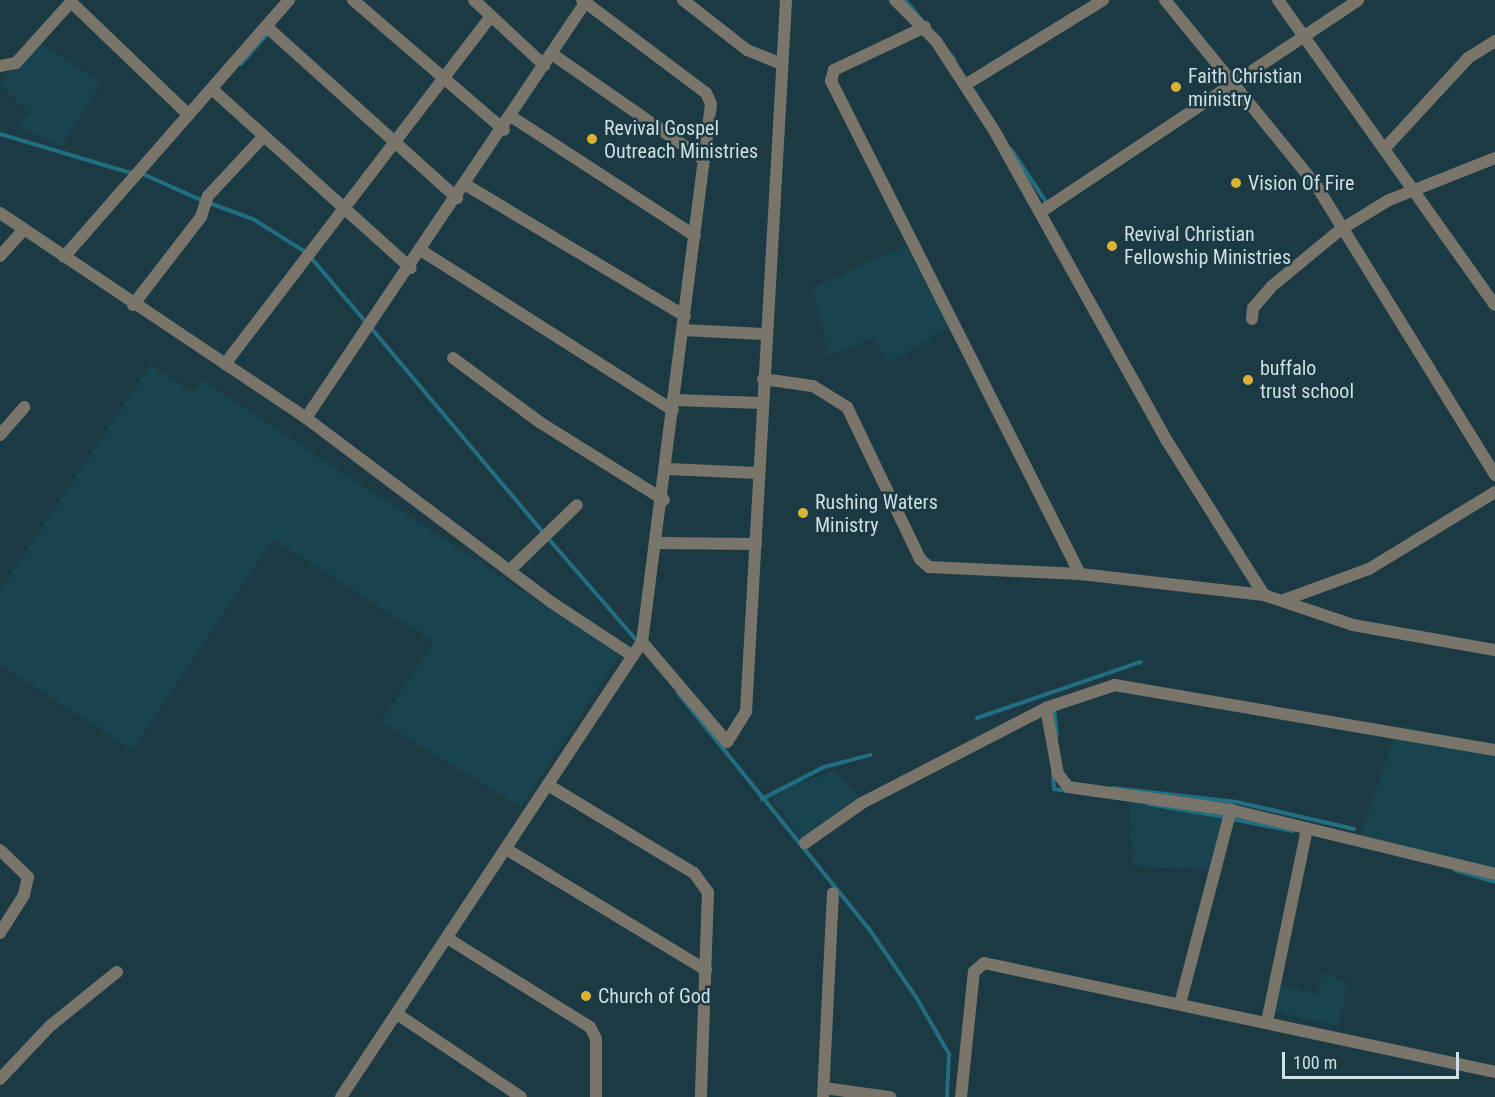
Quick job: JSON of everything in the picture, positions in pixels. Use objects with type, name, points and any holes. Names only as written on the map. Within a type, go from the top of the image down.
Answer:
[{"type":"street","points":[[353,0],[443,81],[504,130]]},
{"type":"street","points":[[474,0],[544,65]]},
{"type":"street","points":[[683,0],[747,50],[781,64]]},
{"type":"street","points":[[895,0],[925,27],[965,85],[1042,211],[1167,441],[1264,595]]},
{"type":"street","points":[[965,85],[1103,0]]},
{"type":"street","points":[[1165,0],[1309,175],[1340,230],[1406,327],[1444,400],[1495,475]]},
{"type":"street","points":[[1278,0],[1416,189],[1495,305]]},
{"type":"street","points":[[1042,211],[1358,0]]},
{"type":"street","points":[[306,418],[504,130],[585,1],[709,96],[664,500],[642,642],[341,1097]]},
{"type":"street","points":[[0,66],[16,63],[71,2],[189,114]]},
{"type":"street","points":[[642,642],[727,742],[746,712],[781,64],[782,2]]},
{"type":"street","points":[[64,257],[189,114],[213,90],[267,27],[282,3]]},
{"type":"street","points":[[225,364],[491,16]]},
{"type":"street","points":[[267,27],[393,145],[456,198]]},
{"type":"street","points":[[925,27],[834,70],[831,81],[1080,574]]},
{"type":"street","points":[[1386,147],[1468,58],[1495,41]]},
{"type":"street","points":[[552,54],[703,159]]},
{"type":"street","points":[[213,90],[411,268]]},
{"type":"street","points":[[512,117],[695,236]]},
{"type":"street","points":[[133,305],[201,217],[208,196],[264,136]]},
{"type":"street","points":[[1252,319],[1253,308],[1271,287],[1340,230],[1416,189],[1495,158]]},
{"type":"street","points":[[466,184],[685,316]]},
{"type":"street","points":[[0,213],[133,305],[306,418],[510,570],[633,656]]},
{"type":"street","points":[[0,256],[24,229]]},
{"type":"street","points":[[422,251],[674,405],[762,403]]},
{"type":"street","points":[[683,330],[766,334]]},
{"type":"street","points":[[453,358],[560,436],[664,500]]},
{"type":"street","points":[[763,379],[820,388],[847,407],[929,567],[1080,574],[1264,595],[1353,625],[1495,650]]},
{"type":"street","points":[[0,435],[24,407]]},
{"type":"street","points":[[667,469],[758,472]]},
{"type":"street","points":[[1284,600],[1369,569],[1495,492]]},
{"type":"street","points":[[510,570],[577,506]]},
{"type":"street","points":[[658,543],[756,544]]},
{"type":"street","points":[[805,843],[862,803],[1046,708],[1115,685],[1495,750]]},
{"type":"street","points":[[1046,708],[1058,774],[1068,787],[1231,810],[1495,874]]},
{"type":"street","points":[[548,785],[702,882],[710,903],[701,1097]]},
{"type":"street","points":[[1180,1004],[1231,810]]},
{"type":"street","points":[[1267,1022],[1307,828]]},
{"type":"street","points":[[506,849],[706,970]]},
{"type":"street","points":[[0,850],[28,877],[24,895],[0,933]]},
{"type":"street","points":[[833,893],[824,1093],[890,1097]]},
{"type":"street","points":[[447,938],[590,1027],[597,1039],[596,1097]]},
{"type":"street","points":[[961,1097],[979,964],[1267,1022],[1495,1072]]},
{"type":"street","points":[[0,1079],[50,1026],[117,972]]},
{"type":"street","points":[[398,1014],[521,1097]]},
{"type":"shaded area","points":[[33,38],[101,84],[61,147],[18,126],[29,112],[0,85]]},
{"type":"shaded area","points":[[905,245],[949,327],[889,363],[873,338],[828,356],[813,288]]},
{"type":"shaded area","points":[[150,365],[192,393],[202,380],[620,655],[521,807],[381,722],[434,642],[273,539],[132,750],[0,664],[0,590]]},
{"type":"shaded area","points":[[1398,725],[1495,750],[1495,872],[1359,840]]},
{"type":"shaded area","points":[[834,771],[860,797],[803,841],[772,799],[789,786]]},
{"type":"shaded area","points":[[1129,800],[1225,820],[1209,871],[1133,865]]},
{"type":"shaded area","points":[[1322,973],[1347,982],[1339,1026],[1270,1011],[1276,984],[1317,995]]},
{"type":"waterway","points":[[905,0],[954,59]]},
{"type":"waterway","points":[[241,64],[268,33]]},
{"type":"waterway","points":[[0,134],[134,174]]},
{"type":"waterway","points":[[1011,149],[1048,205]]},
{"type":"waterway","points":[[143,174],[203,201]]},
{"type":"waterway","points":[[212,204],[253,219],[307,253]]},
{"type":"waterway","points":[[313,260],[365,321]]},
{"type":"waterway","points":[[371,328],[542,531]]},
{"type":"waterway","points":[[547,537],[637,641]]},
{"type":"waterway","points":[[977,718],[1141,662]]},
{"type":"waterway","points":[[678,693],[867,926],[916,997],[949,1054],[947,1097]]},
{"type":"waterway","points":[[1054,708],[1057,736]]},
{"type":"waterway","points":[[762,799],[824,767],[870,755]]},
{"type":"waterway","points":[[1053,774],[1054,789],[1067,791]]},
{"type":"waterway","points":[[1113,788],[1237,802],[1354,829]]},
{"type":"waterway","points":[[1149,804],[1225,817]]},
{"type":"waterway","points":[[1232,819],[1293,831]]},
{"type":"waterway","points":[[1455,870],[1495,882]]},
{"type":"place","name":"Faith Christian ministry","points":[[1176,87]]},
{"type":"place","name":"Revival Gospel Outreach Ministries","points":[[592,139]]},
{"type":"place","name":"Vision Of Fire","points":[[1236,183]]},
{"type":"place","name":"Revival Christian Fellowship Ministries","points":[[1112,246]]},
{"type":"place","name":"buffalo trust school","points":[[1248,380]]},
{"type":"place","name":"Rushing Waters Ministry","points":[[803,513]]},
{"type":"place","name":"Church of God","points":[[586,996]]}]
